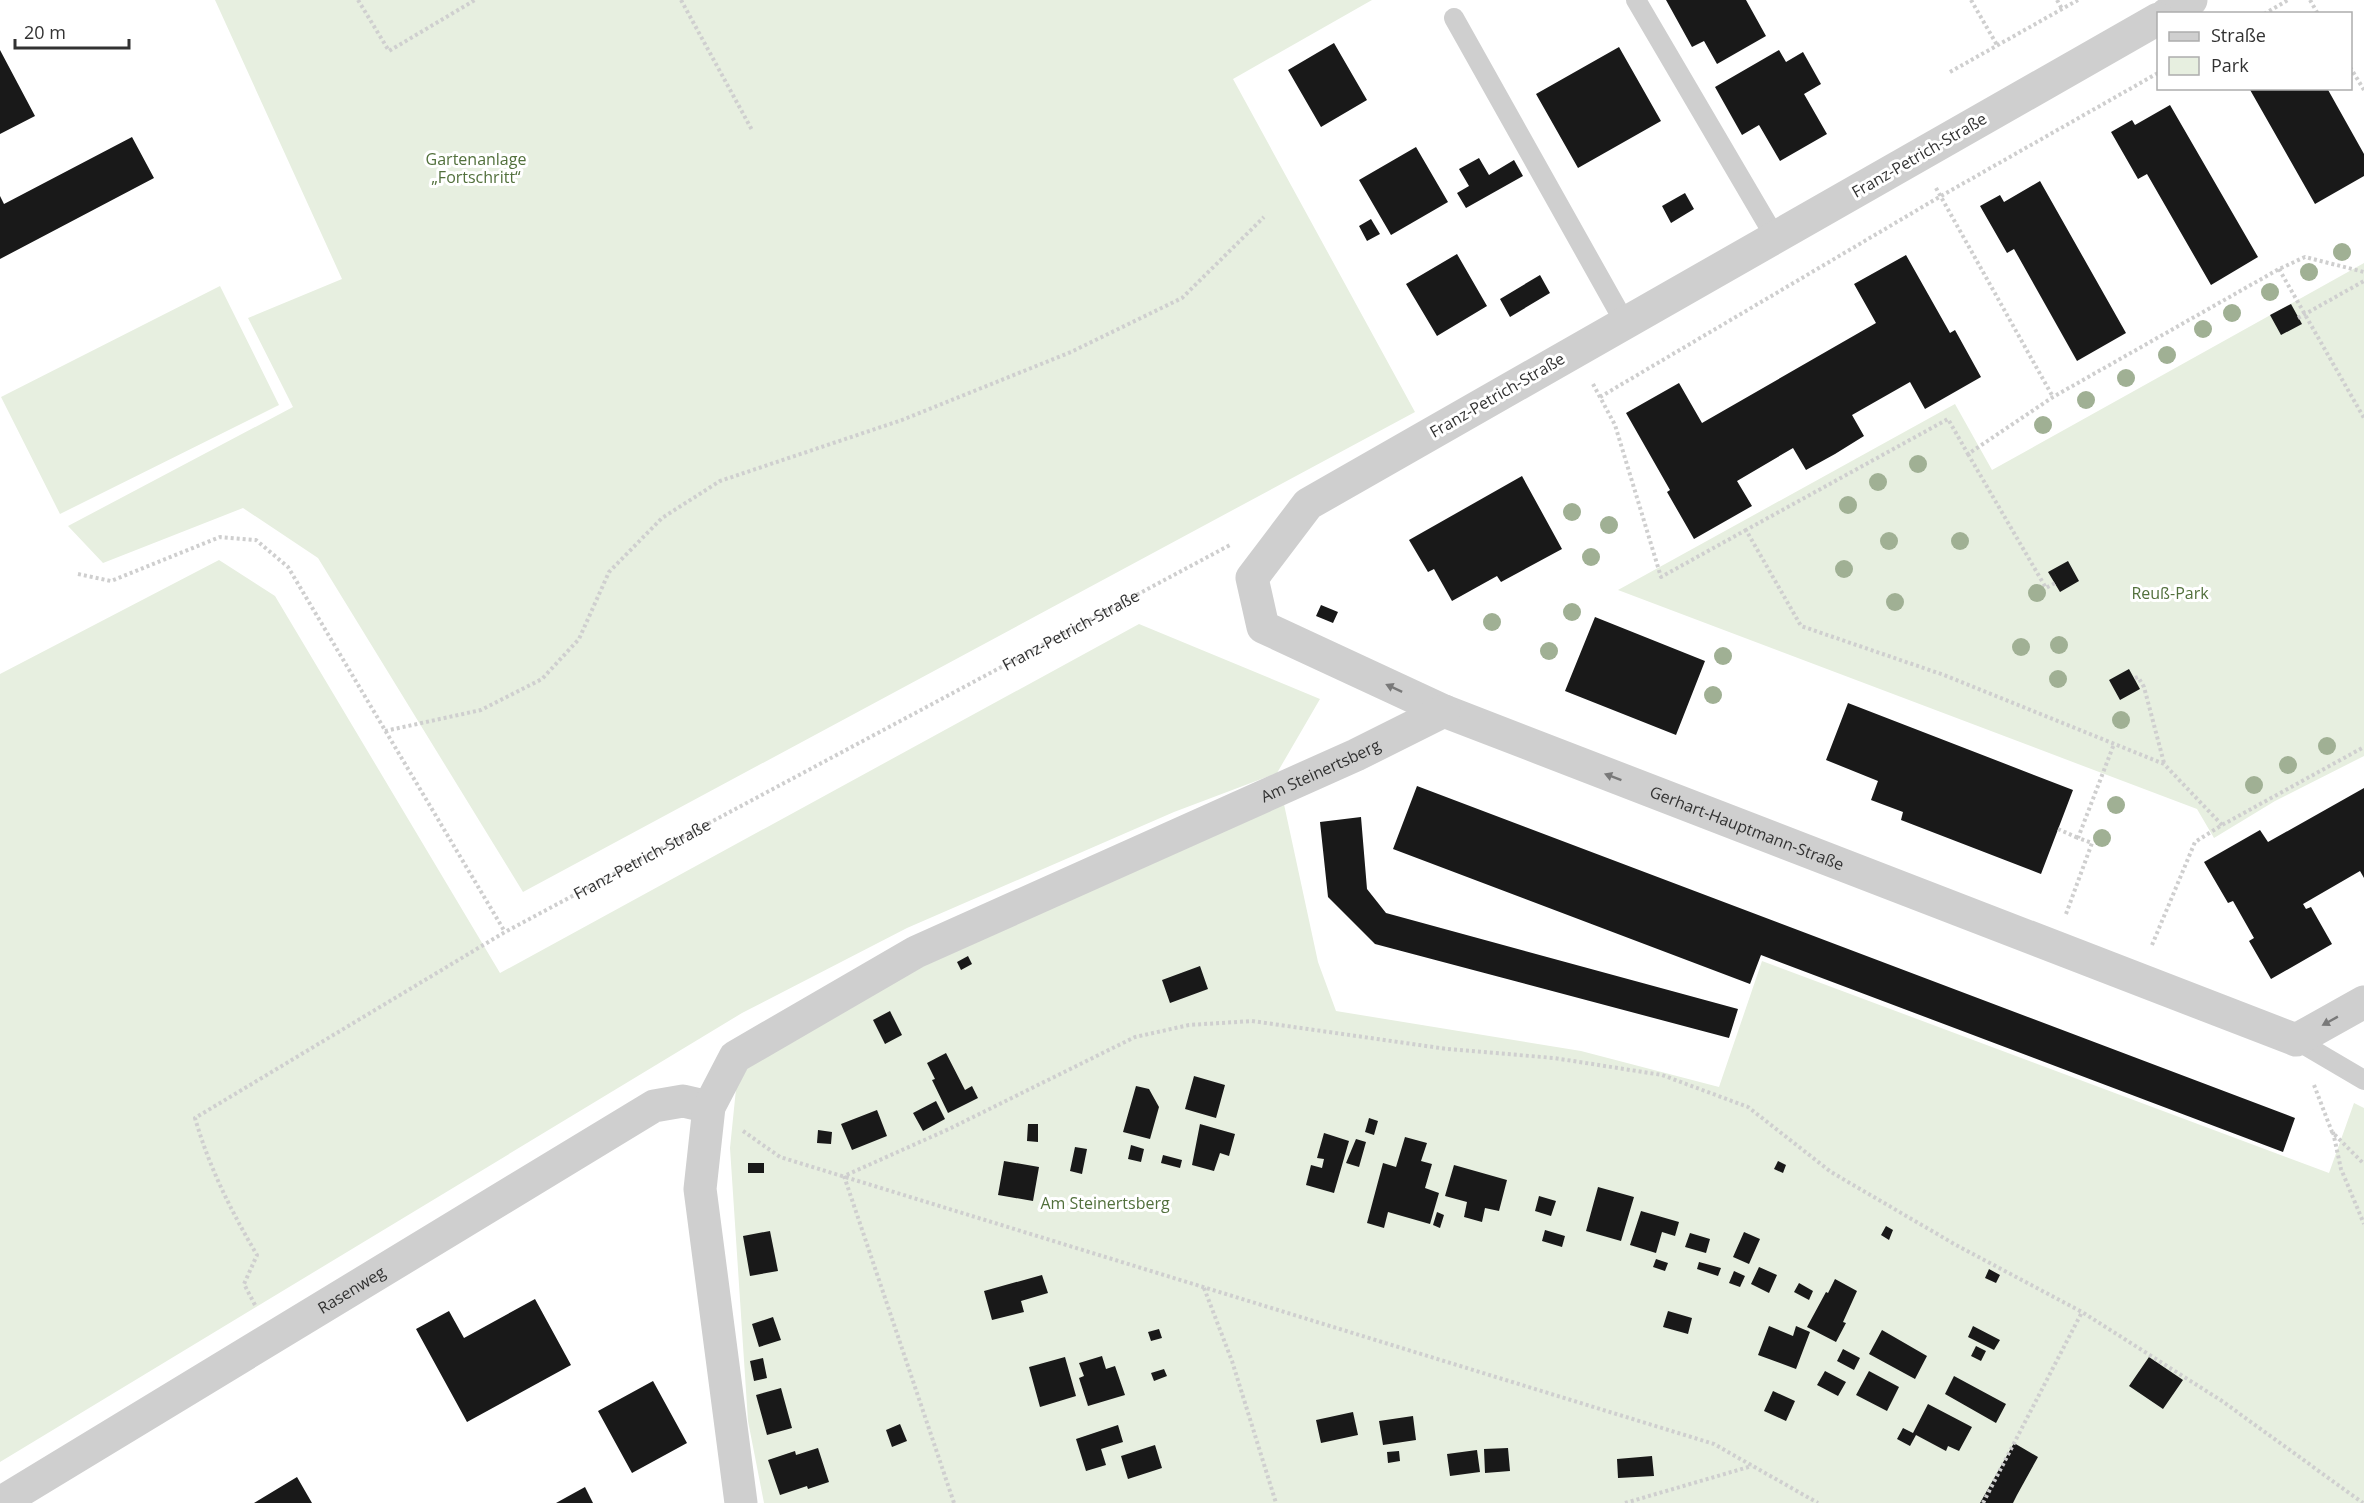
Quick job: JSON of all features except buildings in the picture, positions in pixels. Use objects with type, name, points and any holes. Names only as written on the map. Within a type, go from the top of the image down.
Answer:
[{"type":"street","points":[[2171,12],[2191,0]]},
{"type":"street","name":"Franz-Petrich-Straße","points":[[1308,504],[2157,20]]},
{"type":"street","name":"Gerhart-Hauptmann-Straße","points":[[1308,504],[1252,578],[1263,627],[1444,711],[2296,1040]]},
{"type":"street","name":"Am Steinertsberg","points":[[741,1503],[700,1189],[709,1107],[735,1057],[915,952],[1356,755],[1444,711]]},
{"type":"street","points":[[2296,1040],[2364,1002]]},
{"type":"street","name":"Rasenweg","points":[[0,1503],[654,1106],[683,1101],[709,1107]]},
{"type":"lane","points":[[1636,0],[1775,237]]},
{"type":"lane","points":[[1454,18],[1624,323]]},
{"type":"lane","points":[[2296,1040],[2364,1080]]},
{"type":"path","points":[[358,0],[389,51],[475,0]]},
{"type":"path","points":[[681,0],[752,130]]},
{"type":"path","points":[[1971,0],[1996,45]]},
{"type":"path","points":[[2057,0],[2062,9]]},
{"type":"path","points":[[1950,72],[2078,0]]},
{"type":"path","points":[[2268,12],[2288,0]]},
{"type":"path","points":[[2352,70],[2364,90]]},
{"type":"path","points":[[1600,397],[1941,196],[2157,74]]},
{"type":"path","points":[[1919,155],[2053,397]]},
{"type":"path","points":[[385,730],[481,710],[542,679],[579,639],[609,572],[662,518],[720,481],[902,420],[1071,352],[1182,298],[1264,217]]},
{"type":"path","points":[[1968,454],[2053,397],[2278,268],[2305,257],[2364,272]]},
{"type":"path","points":[[2278,268],[2364,418]]},
{"type":"path","points":[[2298,318],[2364,281]]},
{"type":"path","points":[[1575,351],[1615,425],[1661,577],[1948,418],[2046,588],[2055,583]]},
{"type":"path","points":[[1746,530],[1802,626],[1944,675],[2164,764],[2222,825]]},
{"type":"path","points":[[78,574],[111,581],[220,537],[256,540],[288,567],[505,932]]},
{"type":"path","name":"Franz-Petrich-Straße","points":[[273,1337],[244,1284],[257,1255],[231,1211],[210,1164],[195,1118],[505,932],[1234,543]]},
{"type":"path","points":[[2134,678],[2138,676],[2144,687],[2164,764]]},
{"type":"path","points":[[2078,838],[2114,744]]},
{"type":"path","points":[[2138,979],[2195,842],[2364,747]]},
{"type":"path","points":[[2055,947],[2092,843],[2058,830]]},
{"type":"path","points":[[844,1176],[949,1129],[1135,1037],[1189,1025],[1252,1021],[1447,1048],[1554,1058],[1662,1076],[1748,1107],[1831,1172],[1956,1245],[2082,1312],[2223,1401],[2363,1503]]},
{"type":"path","points":[[2296,1040],[2332,1132],[2342,1169],[2364,1224]]},
{"type":"path","points":[[709,1107],[780,1157],[1714,1444],[1818,1503]]},
{"type":"path","points":[[2332,1132],[2364,1164]]},
{"type":"path","points":[[844,1176],[954,1503]]},
{"type":"path","points":[[1203,1287],[1232,1361],[1276,1503]]},
{"type":"path","points":[[1983,1503],[2082,1312]]},
{"type":"path","points":[[1624,1503],[1752,1466]]},
{"type":"green space","name":"Gartenanlage „Fortschritt“","points":[[215,0],[1372,0],[1233,79],[1415,412],[523,892],[318,558],[243,508],[103,563],[68,526],[293,407],[248,318],[342,279]]},
{"type":"green space","name":"Reuß-Park","points":[[2364,263],[2364,756],[2275,801],[2214,838],[2197,809],[1618,590],[1955,404],[1992,470]]},
{"type":"green space","points":[[220,286],[279,405],[60,514],[1,397]]},
{"type":"green space","points":[[219,560],[275,596],[500,973],[1139,624],[1320,699],[1277,773],[1174,812],[907,928],[742,1013],[0,1462],[0,674]]},
{"type":"green space","name":"Am Steinertsberg","points":[[1282,795],[1318,962],[1336,1011],[1581,1051],[1719,1087],[1762,961],[2329,1173],[2354,1103],[2364,1108],[2364,1503],[764,1503],[748,1421],[730,1148],[736,1089],[758,1048],[918,960]]}]
